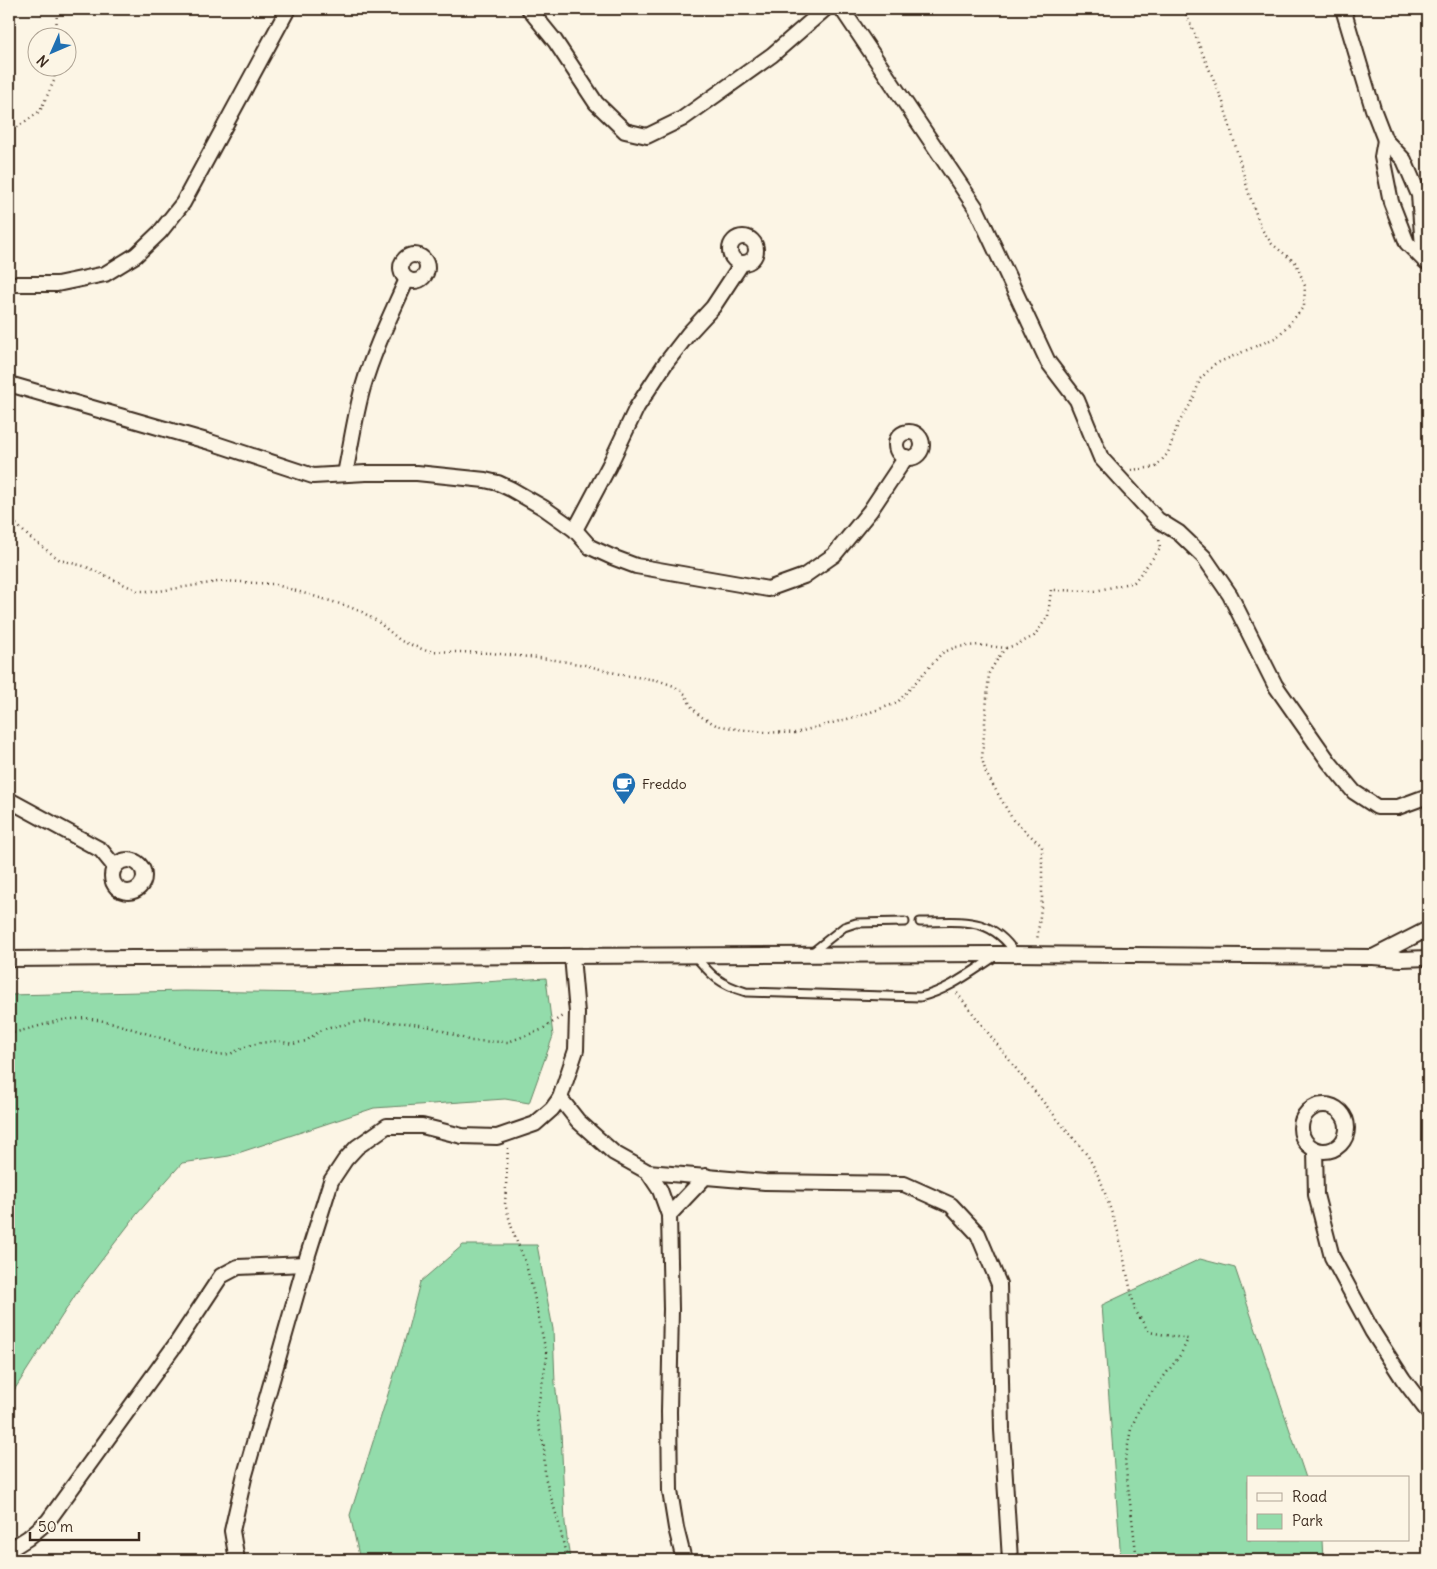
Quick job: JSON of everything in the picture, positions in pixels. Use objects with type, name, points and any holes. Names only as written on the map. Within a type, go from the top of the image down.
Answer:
[{"type":"street","points":[[9,284],[57,284],[105,274],[136,255],[160,232],[184,203],[288,9]]},
{"type":"street","points":[[529,9],[555,41],[596,103],[625,131],[647,136],[682,119],[772,55],[826,9]]},
{"type":"street","points":[[842,9],[976,208],[1048,362],[1077,400],[1101,458],[1158,520],[1179,533],[1204,557],[1230,595],[1275,685],[1329,762],[1354,792],[1377,807],[1398,807],[1428,796]]},
{"type":"street","points":[[1343,9],[1373,109],[1385,140],[1404,160],[1419,195],[1426,262]]},
{"type":"street","points":[[1385,140],[1382,157],[1391,202],[1407,243],[1426,262]]},
{"type":"street","points":[[574,530],[609,466],[637,407],[665,364],[713,307],[742,263]]},
{"type":"street","points":[[345,474],[357,412],[370,363],[407,279]]},
{"type":"street","points":[[9,384],[210,442],[313,476],[417,473],[485,480],[528,497],[574,530],[590,547],[636,566],[768,589],[804,576],[834,555],[870,511],[906,457]]},
{"type":"street","points":[[9,800],[101,850],[116,867]]},
{"type":"street","points":[[1373,957],[1428,929]]},
{"type":"street","points":[[9,960],[998,954],[1428,958]]},
{"type":"street","points":[[237,1560],[232,1531],[260,1420],[331,1181],[357,1146],[387,1126],[422,1126],[462,1136],[497,1137],[535,1124],[552,1110],[560,1098],[576,1050],[577,1013],[572,956]]},
{"type":"street","points":[[560,1098],[578,1121],[614,1153],[648,1172],[765,1182],[904,1184],[951,1205],[978,1234],[999,1284],[1002,1430],[1010,1560]]},
{"type":"street","points":[[1315,1150],[1316,1195],[1332,1257],[1372,1330],[1403,1379],[1428,1412]]},
{"type":"street","points":[[648,1172],[660,1190],[669,1215],[671,1309],[670,1491],[684,1560]]},
{"type":"street","points":[[669,1215],[706,1176]]},
{"type":"street","points":[[9,1550],[28,1538],[48,1521],[176,1344],[221,1276],[238,1267],[305,1264]]},
{"type":"lane","points":[[809,955],[844,927],[856,923],[905,922]]},
{"type":"lane","points":[[920,922],[970,922],[982,925],[996,931],[1017,954]]},
{"type":"lane","points":[[694,955],[710,973],[727,986],[746,992],[920,997],[937,993],[951,986],[998,954]]},
{"type":"path","points":[[57,28],[58,9]]},
{"type":"path","points":[[1112,472],[1156,467],[1168,454],[1178,424],[1193,400],[1200,379],[1215,364],[1277,337],[1304,306],[1305,286],[1296,263],[1272,244],[1261,228],[1249,194],[1223,102],[1184,9]]},
{"type":"path","points":[[9,133],[40,112],[54,78]]},
{"type":"path","points":[[9,517],[29,537],[60,560],[87,568],[138,591],[159,592],[224,581],[273,584],[362,612],[377,621],[402,641],[427,651],[490,653],[549,659],[585,665],[623,676],[657,680],[674,686],[685,694],[691,706],[700,716],[716,725],[737,730],[796,733],[862,716],[897,703],[942,653],[956,648],[980,645],[1006,648],[1034,636],[1048,616],[1051,590],[1095,591],[1134,582],[1160,549],[1158,520]]},
{"type":"path","points":[[1006,648],[989,673],[982,759],[986,773],[1013,820],[1042,846],[1042,899],[1036,954]]},
{"type":"path","points":[[951,986],[1088,1156],[1100,1181],[1118,1232],[1135,1310],[1148,1332],[1188,1339],[1181,1354],[1139,1409],[1131,1429],[1125,1461],[1137,1560]]},
{"type":"path","points":[[9,1034],[62,1020],[85,1018],[110,1022],[215,1055],[230,1054],[259,1043],[277,1041],[293,1044],[306,1041],[320,1031],[330,1027],[364,1020],[432,1027],[471,1041],[508,1042],[541,1030],[564,1014],[577,1013]]},
{"type":"path","points":[[509,1133],[504,1204],[532,1287],[547,1357],[536,1417],[544,1446],[545,1478],[559,1524],[567,1560]]},
{"type":"green space","points":[[546,978],[553,1036],[529,1103],[505,1099],[374,1108],[229,1156],[182,1163],[137,1214],[78,1291],[9,1398],[9,995],[184,991],[315,993]]},
{"type":"green space","points":[[463,1245],[537,1245],[553,1329],[555,1383],[561,1431],[565,1523],[570,1560],[360,1560],[350,1515],[405,1340],[420,1282]]},
{"type":"green space","points":[[1200,1259],[1235,1268],[1305,1476],[1247,1476],[1247,1542],[1322,1542],[1323,1560],[1121,1560],[1102,1305]]},
{"type":"place","name":"Freddo","points":[[624,805]]}]
